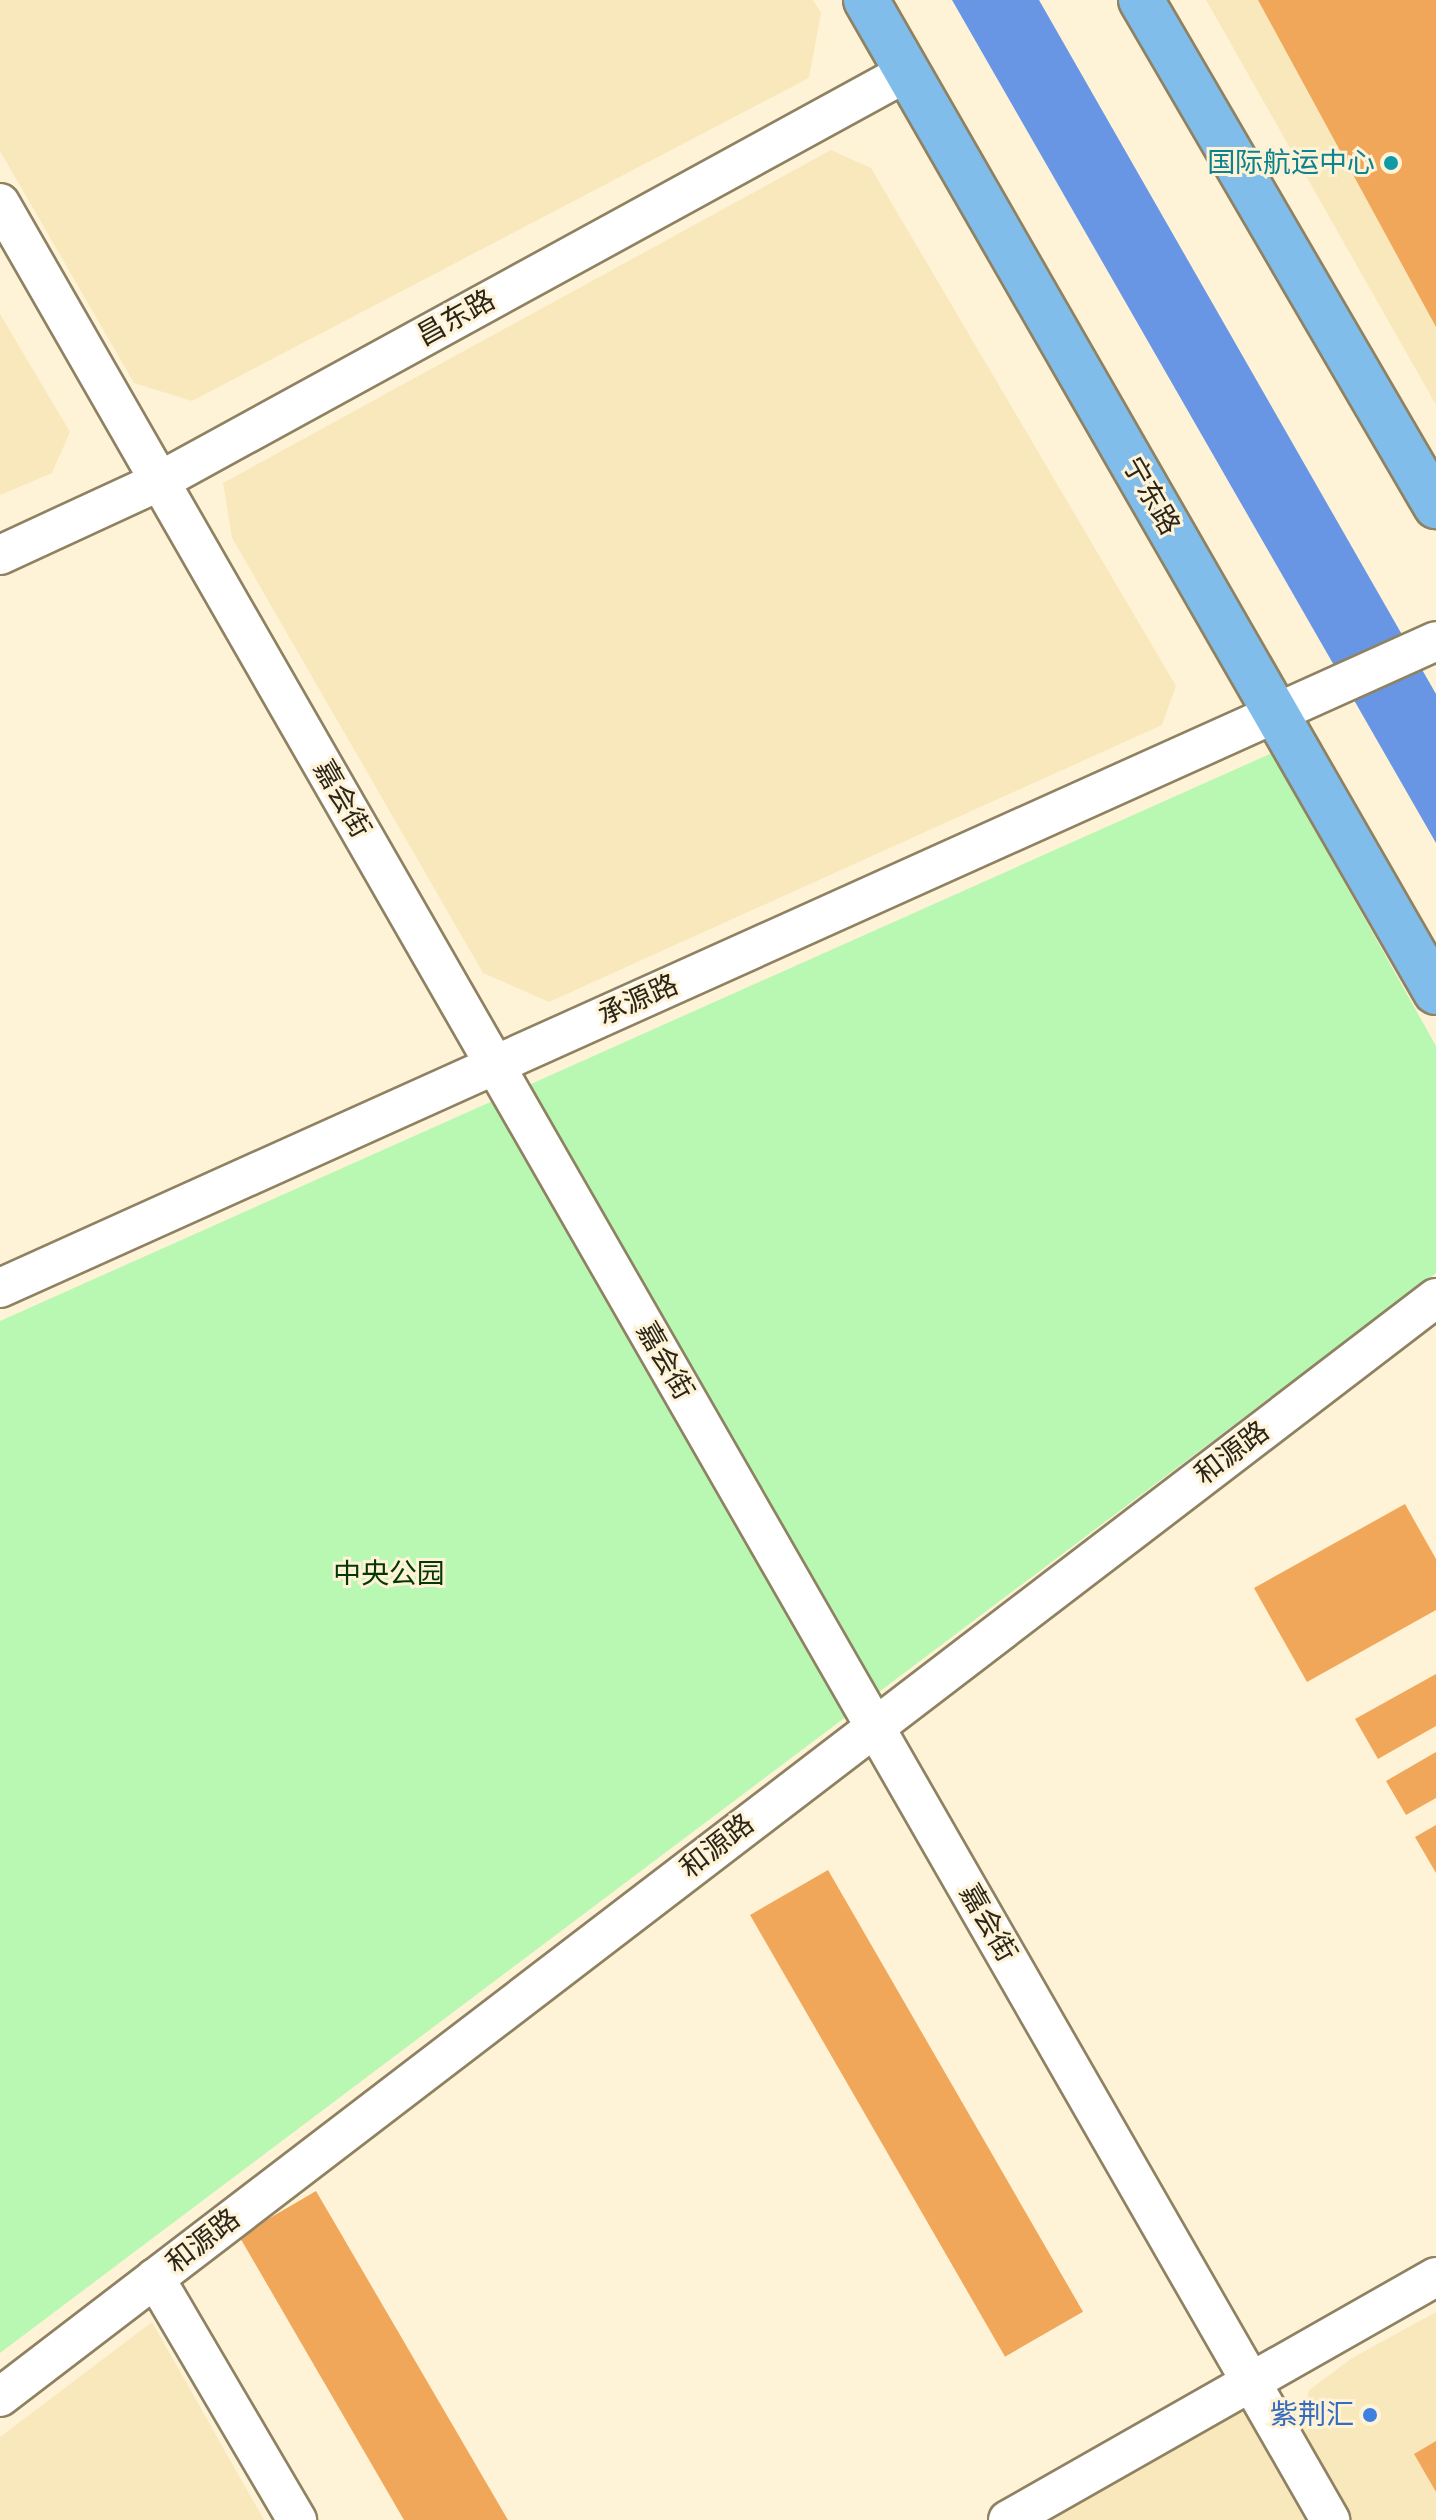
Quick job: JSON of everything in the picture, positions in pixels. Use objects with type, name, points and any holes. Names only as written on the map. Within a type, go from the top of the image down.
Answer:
[{"type":"main road","name":"宁东路","points":[[866,0],[1436,992]]},
{"type":"main road","points":[[1141,0],[1436,506]]},
{"type":"street","name":"昌东路","points":[[0,555],[160,481],[907,72]]},
{"type":"street","name":"嘉会街","points":[[0,203],[1330,2520]]},
{"type":"street","name":"承源路","points":[[0,1288],[1436,641]]},
{"type":"street","name":"和源路","points":[[0,2397],[874,1725],[1436,1298]]},
{"type":"street","points":[[1008,2520],[1436,2277]]},
{"type":"street","points":[[155,2278],[297,2520]]},
{"type":"shaded area","points":[[0,0],[813,0],[821,13],[809,78],[192,401],[134,383],[0,151]]},
{"type":"shaded area","name":"国际航运中心","points":[[1206,0],[1436,0],[1436,405]]},
{"type":"shaded area","points":[[831,150],[871,168],[1176,686],[1162,725],[549,1002],[483,973],[232,538],[223,483]]},
{"type":"shaded area","points":[[0,314],[70,432],[52,473],[0,495]]},
{"type":"shaded area","name":"紫荆汇","points":[[1436,2312],[1436,2520],[1346,2520],[1299,2440],[1309,2390],[1352,2358]]},
{"type":"shaded area","points":[[152,2322],[264,2520],[0,2520],[0,2437]]},
{"type":"shaded area","points":[[1244,2409],[1306,2520],[1049,2520]]},
{"type":"green space","name":"中央公园","points":[[1272,753],[1436,1046],[1436,1273],[0,2353],[0,1321]]},
{"type":"water","points":[[952,0],[1039,0],[1436,694],[1436,843]]},
{"type":"building","name":"国际航运中心","points":[[1258,0],[1436,0],[1436,327]]},
{"type":"building","points":[[1405,1504],[1436,1559],[1436,1610],[1307,1682],[1254,1588]]},
{"type":"building","points":[[1436,1674],[1436,1726],[1378,1759],[1355,1719]]},
{"type":"building","points":[[1436,1752],[1436,1798],[1406,1815],[1386,1781]]},
{"type":"building","points":[[1436,1825],[1436,1873],[1415,1837]]},
{"type":"building","points":[[828,1870],[1083,2312],[1005,2357],[750,1915]]},
{"type":"building","points":[[316,2191],[508,2520],[404,2520],[239,2236]]},
{"type":"building","points":[[1436,2441],[1436,2492],[1414,2454]]},
{"type":"place","name":"国际航运中心","points":[[1391,163]]},
{"type":"place","name":"紫荆汇","points":[[1370,2415]]}]
